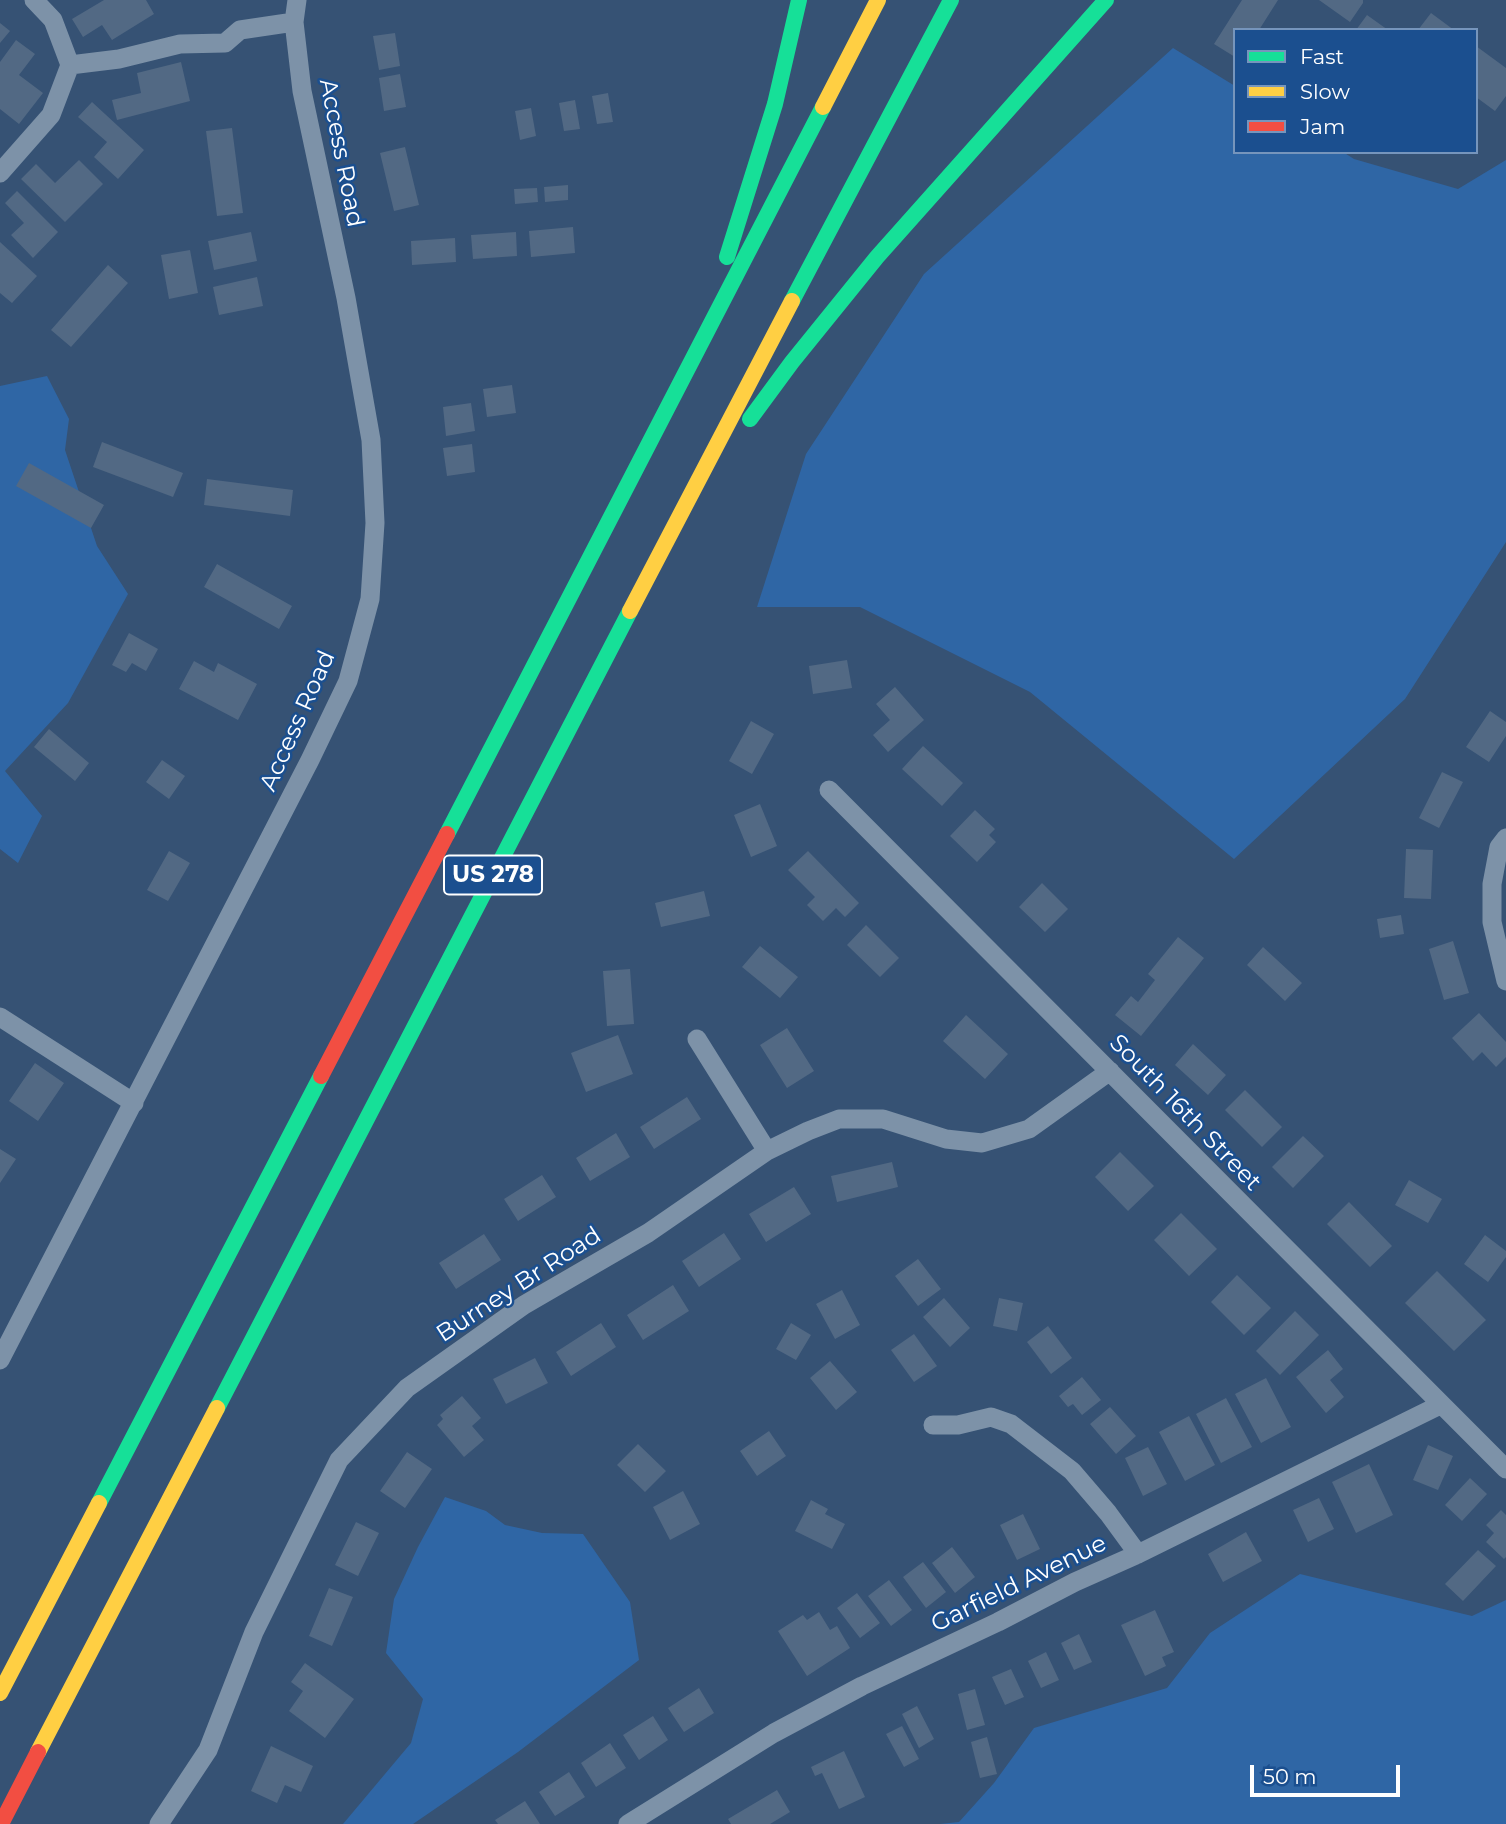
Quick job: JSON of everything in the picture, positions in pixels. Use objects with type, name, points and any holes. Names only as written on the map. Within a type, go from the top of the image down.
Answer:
[{"type":"highway","points":[[677,391],[736,234],[775,104],[799,0]]},
{"type":"highway","name":"US 278","points":[[0,1693],[878,0]]},
{"type":"highway","name":"US 278","points":[[1,1824],[678,518],[951,0]]},
{"type":"highway","points":[[678,518],[792,362],[877,257],[1106,0]]},
{"type":"street","points":[[0,173],[51,115],[70,65],[53,20],[34,0]]},
{"type":"street","name":"Access Road","points":[[0,1360],[305,770],[348,681],[370,600],[374,523],[371,440],[346,298],[302,91],[294,22],[297,0]]},
{"type":"street","points":[[70,65],[119,59],[180,44],[225,43],[240,30],[294,22]]},
{"type":"street","name":"South 16th Street","points":[[830,790],[1506,1469]]},
{"type":"street","points":[[1506,838],[1499,847],[1492,884],[1492,922],[1506,981]]},
{"type":"street","points":[[0,1017],[134,1103]]},
{"type":"street","points":[[697,1039],[767,1151]]},
{"type":"street","name":"Burney Br Road","points":[[159,1824],[208,1750],[254,1632],[339,1460],[407,1388],[524,1305],[648,1233],[767,1151],[839,1119],[883,1119],[946,1139],[982,1143],[1029,1129],[1110,1071]]},
{"type":"street","name":"Garfield Avenue","points":[[628,1824],[774,1733],[862,1686],[1440,1405]]},
{"type":"street","points":[[933,1425],[958,1425],[991,1417],[1011,1424],[1072,1471],[1138,1554]]},
{"type":"shaded area","points":[[1173,48],[1233,85],[1233,154],[1346,154],[1354,159],[1458,189],[1506,160],[1506,542],[1405,699],[1234,859],[1030,692],[860,607],[757,607],[806,454],[924,274]]},
{"type":"shaded area","points":[[47,376],[69,419],[65,450],[97,546],[128,594],[68,703],[5,771],[42,816],[18,863],[0,849],[0,386]]},
{"type":"shaded area","points":[[445,1497],[486,1511],[505,1525],[542,1533],[583,1534],[630,1602],[639,1660],[518,1752],[413,1824],[343,1824],[411,1743],[423,1699],[386,1653],[394,1599]]},
{"type":"shaded area","points":[[1300,1574],[1472,1616],[1506,1600],[1506,1824],[940,1824],[959,1822],[994,1783],[1034,1728],[1167,1688],[1210,1633]]},
{"type":"building","points":[[104,0],[146,0],[154,14],[112,40],[102,25],[83,37],[72,19]]},
{"type":"building","points":[[1242,0],[1278,0],[1260,28],[1233,28],[1233,56],[1214,44]]},
{"type":"building","points":[[1319,0],[1363,0],[1363,3],[1350,22]]},
{"type":"building","points":[[1431,13],[1451,28],[1420,28]]},
{"type":"building","points":[[1367,15],[1385,28],[1357,28]]},
{"type":"building","points":[[0,23],[10,31],[0,43]]},
{"type":"building","points":[[395,33],[400,66],[379,70],[373,36]]},
{"type":"building","points":[[16,40],[35,54],[19,75],[43,93],[19,124],[0,109],[0,62]]},
{"type":"building","points":[[1478,47],[1506,68],[1506,96],[1495,111],[1478,98]]},
{"type":"building","points":[[181,62],[190,101],[117,120],[112,100],[141,93],[137,73]]},
{"type":"building","points":[[400,74],[406,107],[384,111],[379,78]]},
{"type":"building","points":[[608,93],[613,122],[597,124],[592,96]]},
{"type":"building","points":[[575,100],[580,129],[564,131],[559,103]]},
{"type":"building","points":[[92,102],[144,150],[118,179],[94,157],[107,142],[78,117]]},
{"type":"building","points":[[531,108],[536,136],[520,140],[515,111]]},
{"type":"building","points":[[232,128],[243,213],[217,216],[206,131]]},
{"type":"building","points":[[405,147],[419,205],[394,211],[380,153]]},
{"type":"building","points":[[79,160],[103,184],[65,222],[21,179],[36,164],[55,183]]},
{"type":"building","points":[[568,185],[568,200],[545,202],[544,187]]},
{"type":"building","points":[[537,188],[538,202],[515,204],[514,189]]},
{"type":"building","points":[[17,191],[58,232],[33,258],[11,235],[24,223],[5,203]]},
{"type":"building","points":[[573,227],[575,253],[531,257],[529,231]]},
{"type":"building","points":[[251,232],[257,261],[214,270],[208,241]]},
{"type":"building","points":[[516,232],[517,256],[473,259],[471,235]]},
{"type":"building","points":[[455,238],[456,262],[412,265],[411,241]]},
{"type":"building","points":[[0,242],[37,276],[12,303],[0,293]]},
{"type":"building","points":[[190,250],[198,293],[169,299],[161,255]]},
{"type":"building","points":[[108,265],[128,283],[71,347],[51,330]]},
{"type":"building","points":[[257,277],[263,306],[219,315],[213,287]]},
{"type":"building","points":[[512,385],[516,413],[487,417],[483,389]]},
{"type":"building","points":[[471,403],[475,431],[446,436],[443,407]]},
{"type":"building","points":[[102,442],[183,473],[173,497],[93,467]]},
{"type":"building","points":[[472,444],[475,472],[447,476],[443,448]]},
{"type":"building","points":[[29,463],[104,505],[91,528],[16,486]]},
{"type":"building","points":[[207,479],[293,490],[290,516],[204,505]]},
{"type":"building","points":[[217,564],[292,606],[279,629],[204,587]]},
{"type":"building","points":[[129,633],[158,649],[146,671],[132,663],[126,672],[112,665]]},
{"type":"building","points":[[847,660],[852,688],[813,694],[809,666]]},
{"type":"building","points":[[194,661],[214,672],[218,663],[257,684],[238,720],[179,689]]},
{"type":"building","points":[[895,687],[924,720],[888,752],[873,735],[890,720],[876,704]]},
{"type":"building","points":[[1490,711],[1506,722],[1506,736],[1489,762],[1466,747]]},
{"type":"building","points":[[751,721],[774,734],[752,774],[729,761]]},
{"type":"building","points":[[49,729],[89,763],[75,781],[34,747]]},
{"type":"building","points":[[923,746],[963,783],[942,806],[902,769]]},
{"type":"building","points":[[162,760],[185,776],[169,799],[146,782]]},
{"type":"building","points":[[1442,772],[1463,782],[1439,828],[1419,818]]},
{"type":"building","points":[[760,804],[777,846],[751,857],[734,815]]},
{"type":"building","points":[[975,810],[995,829],[989,835],[996,842],[977,862],[950,836]]},
{"type":"building","points":[[1406,849],[1433,850],[1431,899],[1404,898]]},
{"type":"building","points":[[169,851],[190,863],[168,901],[147,890]]},
{"type":"building","points":[[808,851],[859,903],[845,917],[836,908],[823,921],[807,905],[815,897],[788,870]]},
{"type":"building","points":[[1042,883],[1068,909],[1045,932],[1019,907]]},
{"type":"building","points":[[704,891],[710,916],[661,927],[655,903]]},
{"type":"building","points":[[1401,915],[1404,934],[1380,938],[1377,919]]},
{"type":"building","points":[[866,925],[899,958],[880,977],[847,945]]},
{"type":"building","points":[[1178,937],[1204,958],[1141,1036],[1115,1015],[1131,996],[1138,1002],[1155,980],[1148,974]]},
{"type":"building","points":[[1453,941],[1469,993],[1444,1000],[1429,949]]},
{"type":"building","points":[[760,946],[798,977],[780,998],[742,967]]},
{"type":"building","points":[[1263,947],[1302,983],[1285,1001],[1247,965]]},
{"type":"building","points":[[630,969],[634,1024],[607,1026],[603,971]]},
{"type":"building","points":[[1479,1013],[1506,1042],[1506,1057],[1496,1067],[1482,1052],[1473,1061],[1452,1038]]},
{"type":"building","points":[[966,1015],[1008,1054],[985,1079],[943,1041]]},
{"type":"building","points":[[787,1028],[814,1071],[787,1088],[760,1045]]},
{"type":"building","points":[[618,1035],[633,1074],[586,1092],[571,1053]]},
{"type":"building","points":[[1193,1044],[1226,1075],[1208,1095],[1175,1065]]},
{"type":"building","points":[[35,1063],[64,1083],[38,1121],[9,1101]]},
{"type":"building","points":[[1245,1090],[1282,1127],[1262,1147],[1225,1110]]},
{"type":"building","points":[[687,1097],[701,1119],[654,1149],[640,1127]]},
{"type":"building","points":[[616,1133],[630,1157],[590,1181],[576,1158]]},
{"type":"building","points":[[1303,1136],[1324,1156],[1293,1188],[1272,1167]]},
{"type":"building","points":[[0,1149],[16,1159],[0,1183]]},
{"type":"building","points":[[1120,1152],[1154,1186],[1128,1211],[1095,1177]]},
{"type":"building","points":[[892,1162],[898,1187],[837,1202],[831,1176]]},
{"type":"building","points":[[542,1175],[556,1197],[518,1221],[504,1199]]},
{"type":"building","points":[[1409,1180],[1442,1199],[1428,1223],[1395,1205]]},
{"type":"building","points":[[794,1187],[811,1214],[766,1242],[749,1214]]},
{"type":"building","points":[[1349,1202],[1392,1246],[1370,1267],[1327,1224]]},
{"type":"building","points":[[1181,1213],[1217,1249],[1189,1276],[1154,1240]]},
{"type":"building","points":[[724,1233],[741,1259],[699,1287],[682,1261]]},
{"type":"building","points":[[484,1234],[501,1260],[456,1289],[439,1263]]},
{"type":"building","points":[[1485,1235],[1506,1251],[1506,1257],[1488,1282],[1464,1264]]},
{"type":"building","points":[[918,1259],[941,1289],[918,1306],[895,1276]]},
{"type":"building","points":[[1437,1271],[1486,1320],[1454,1351],[1405,1303]]},
{"type":"building","points":[[1237,1275],[1271,1308],[1244,1335],[1211,1302]]},
{"type":"building","points":[[673,1285],[689,1311],[643,1340],[627,1315]]},
{"type":"building","points":[[842,1290],[860,1325],[835,1339],[816,1304]]},
{"type":"building","points":[[944,1298],[970,1328],[950,1347],[923,1317]]},
{"type":"building","points":[[999,1298],[1023,1303],[1017,1331],[993,1326]]},
{"type":"building","points":[[1295,1311],[1319,1335],[1280,1375],[1256,1351]]},
{"type":"building","points":[[601,1323],[616,1347],[571,1376],[556,1352]]},
{"type":"building","points":[[791,1323],[811,1335],[796,1360],[776,1349]]},
{"type":"building","points":[[1048,1326],[1072,1358],[1051,1374],[1027,1342]]},
{"type":"building","points":[[914,1334],[937,1366],[914,1382],[891,1350]]},
{"type":"building","points":[[1328,1350],[1343,1369],[1330,1380],[1344,1397],[1326,1413],[1296,1377]]},
{"type":"building","points":[[535,1358],[548,1383],[506,1404],[493,1379]]},
{"type":"building","points":[[830,1361],[857,1392],[836,1410],[810,1378]]},
{"type":"building","points":[[1082,1377],[1101,1400],[1082,1415],[1073,1404],[1068,1407],[1059,1396]]},
{"type":"building","points":[[1266,1378],[1291,1427],[1261,1443],[1235,1394]]},
{"type":"building","points":[[462,1396],[481,1418],[472,1426],[484,1440],[464,1457],[437,1425],[443,1419],[440,1415]]},
{"type":"building","points":[[1226,1398],[1252,1447],[1221,1463],[1196,1414]]},
{"type":"building","points":[[1110,1407],[1136,1436],[1116,1454],[1090,1424]]},
{"type":"building","points":[[1189,1416],[1215,1465],[1185,1481],[1159,1432]]},
{"type":"building","points":[[769,1431],[786,1456],[757,1476],[740,1451]]},
{"type":"building","points":[[638,1444],[666,1471],[645,1492],[617,1465]]},
{"type":"building","points":[[1428,1445],[1453,1456],[1438,1490],[1413,1480]]},
{"type":"building","points":[[1148,1447],[1167,1484],[1143,1496],[1125,1458]]},
{"type":"building","points":[[407,1452],[432,1469],[405,1508],[380,1491]]},
{"type":"building","points":[[1369,1464],[1393,1515],[1356,1533],[1332,1482]]},
{"type":"building","points":[[1470,1478],[1487,1494],[1462,1521],[1445,1505]]},
{"type":"building","points":[[683,1491],[700,1524],[670,1540],[653,1507]]},
{"type":"building","points":[[1319,1498],[1334,1529],[1308,1542],[1293,1510]]},
{"type":"building","points":[[811,1500],[828,1509],[825,1514],[845,1524],[832,1549],[795,1531]]},
{"type":"building","points":[[1501,1510],[1506,1515],[1504,1559],[1486,1542],[1494,1533],[1486,1525]]},
{"type":"building","points":[[1023,1514],[1040,1549],[1017,1560],[1000,1525]]},
{"type":"building","points":[[356,1522],[379,1533],[358,1576],[335,1565]]},
{"type":"building","points":[[1246,1532],[1262,1561],[1223,1582],[1208,1554]]},
{"type":"building","points":[[952,1547],[975,1577],[955,1593],[932,1563]]},
{"type":"building","points":[[1478,1550],[1496,1566],[1463,1601],[1445,1584]]},
{"type":"building","points":[[923,1562],[946,1592],[926,1608],[903,1577]]},
{"type":"building","points":[[889,1580],[912,1610],[891,1626],[868,1596]]},
{"type":"building","points":[[329,1588],[353,1597],[332,1646],[309,1636]]},
{"type":"building","points":[[857,1593],[880,1623],[860,1638],[837,1608]]},
{"type":"building","points":[[1155,1610],[1174,1652],[1162,1657],[1166,1666],[1145,1676],[1121,1625]]},
{"type":"building","points":[[819,1612],[830,1630],[837,1626],[850,1648],[807,1676],[778,1631],[803,1615],[807,1620]]},
{"type":"building","points":[[1079,1634],[1092,1662],[1074,1670],[1061,1643]]},
{"type":"building","points":[[1046,1652],[1059,1680],[1041,1688],[1028,1661]]},
{"type":"building","points":[[305,1663],[354,1699],[325,1738],[289,1711],[303,1691],[291,1682]]},
{"type":"building","points":[[1011,1669],[1024,1697],[1005,1705],[992,1677]]},
{"type":"building","points":[[699,1688],[714,1713],[684,1732],[668,1708]]},
{"type":"building","points":[[975,1689],[985,1725],[967,1730],[958,1694]]},
{"type":"building","points":[[917,1706],[934,1739],[919,1748],[902,1714]]},
{"type":"building","points":[[653,1716],[668,1740],[639,1760],[623,1735]]},
{"type":"building","points":[[902,1726],[919,1759],[904,1767],[886,1734]]},
{"type":"building","points":[[987,1737],[997,1774],[980,1778],[971,1742]]},
{"type":"building","points":[[610,1743],[626,1768],[596,1787],[581,1763]]},
{"type":"building","points":[[271,1746],[313,1766],[301,1792],[285,1785],[277,1803],[251,1791]]},
{"type":"building","points":[[844,1751],[865,1797],[839,1809],[822,1773],[815,1776],[811,1767]]},
{"type":"building","points":[[569,1772],[585,1797],[555,1816],[539,1792]]},
{"type":"building","points":[[777,1790],[790,1812],[770,1824],[731,1824],[728,1819]]},
{"type":"building","points":[[525,1801],[540,1824],[498,1824],[495,1820]]},
{"type":"traffic: fast","points":[[727,257],[775,104],[799,0]]},
{"type":"traffic: fast","points":[[792,301],[951,0]]},
{"type":"traffic: fast","points":[[750,419],[792,362],[877,257],[1106,0]]},
{"type":"traffic: fast","points":[[447,834],[823,107]]},
{"type":"traffic: fast","points":[[217,1408],[630,611]]},
{"type":"traffic: fast","points":[[99,1503],[321,1076]]},
{"type":"traffic: slow","points":[[823,107],[878,0]]},
{"type":"traffic: slow","points":[[630,611],[792,301]]},
{"type":"traffic: slow","points":[[38,1752],[217,1408]]},
{"type":"traffic: slow","points":[[0,1693],[99,1503]]},
{"type":"traffic: jam","points":[[321,1076],[447,834]]},
{"type":"traffic: jam","points":[[1,1824],[38,1752]]}]
